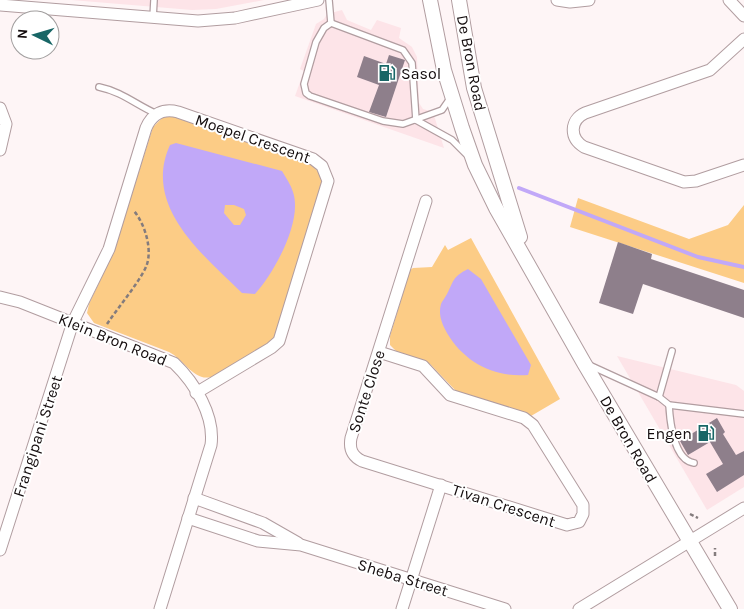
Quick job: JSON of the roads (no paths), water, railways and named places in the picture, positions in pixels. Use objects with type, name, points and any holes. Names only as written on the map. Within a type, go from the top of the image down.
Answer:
[{"type":"street","points":[[0,5],[45,4],[153,18],[198,21],[222,20],[318,0]]},
{"type":"street","name":"De Bron Road","points":[[430,0],[444,70],[476,165],[496,208],[584,363],[730,609]]},
{"type":"street","name":"De Bron Road","points":[[459,0],[474,88],[504,192],[530,268]]},
{"type":"street","points":[[557,0],[566,2],[588,0]]},
{"type":"street","points":[[729,0],[744,16]]},
{"type":"street","points":[[744,39],[710,70],[585,113],[576,119],[573,129],[575,140],[584,146],[684,182],[696,181],[744,165]]},
{"type":"street","points":[[0,108],[6,124],[0,150]]},
{"type":"street","name":"Moepel Crescent","points":[[158,114],[168,110],[178,112],[313,159],[322,166],[328,181],[279,341],[271,348],[196,393]]},
{"type":"street","points":[[73,322],[109,249],[146,128],[152,117],[158,114]]},
{"type":"street","name":"Sonte Close","points":[[426,201],[351,438],[350,449],[362,461],[441,485]]},
{"type":"street","name":"Klein Bron Road","points":[[0,297],[20,302],[73,322],[174,363],[182,370],[210,419],[213,432],[211,445],[160,609]]},
{"type":"street","name":"Frangipani Street","points":[[0,550],[73,322]]},
{"type":"street","name":"Tivan Crescent","points":[[378,352],[423,366],[450,395],[524,418],[533,425],[583,505],[583,514],[575,524],[567,525],[441,485]]},
{"type":"street","points":[[402,609],[441,485]]},
{"type":"street","name":"Sheba Street","points":[[194,498],[263,522],[301,545]]},
{"type":"street","points":[[579,609],[744,508]]},
{"type":"street","points":[[233,533],[240,514]]},
{"type":"street","name":"Sheba Street","points":[[188,518],[258,541],[301,545],[505,609]]},
{"type":"lane","points":[[153,18],[154,0]]},
{"type":"lane","points":[[329,0],[331,23]]},
{"type":"lane","points":[[331,23],[403,50],[412,63],[416,120]]},
{"type":"lane","points":[[331,23],[320,32],[316,42],[304,84],[306,93],[383,121],[403,124],[442,110],[452,95]]},
{"type":"lane","points":[[99,86],[117,90],[141,107],[158,114]]},
{"type":"lane","points":[[416,120],[458,144],[476,165]]},
{"type":"lane","points":[[659,396],[672,351]]},
{"type":"lane","points":[[584,363],[659,396],[668,406],[675,441],[687,461],[694,463]]},
{"type":"lane","points":[[668,406],[744,414]]},
{"type":"waterway","points":[[519,188],[698,257],[744,267]]},
{"type":"place","name":"Sasol","points":[[387,73]]},
{"type":"place","name":"Engen","points":[[706,433]]}]
